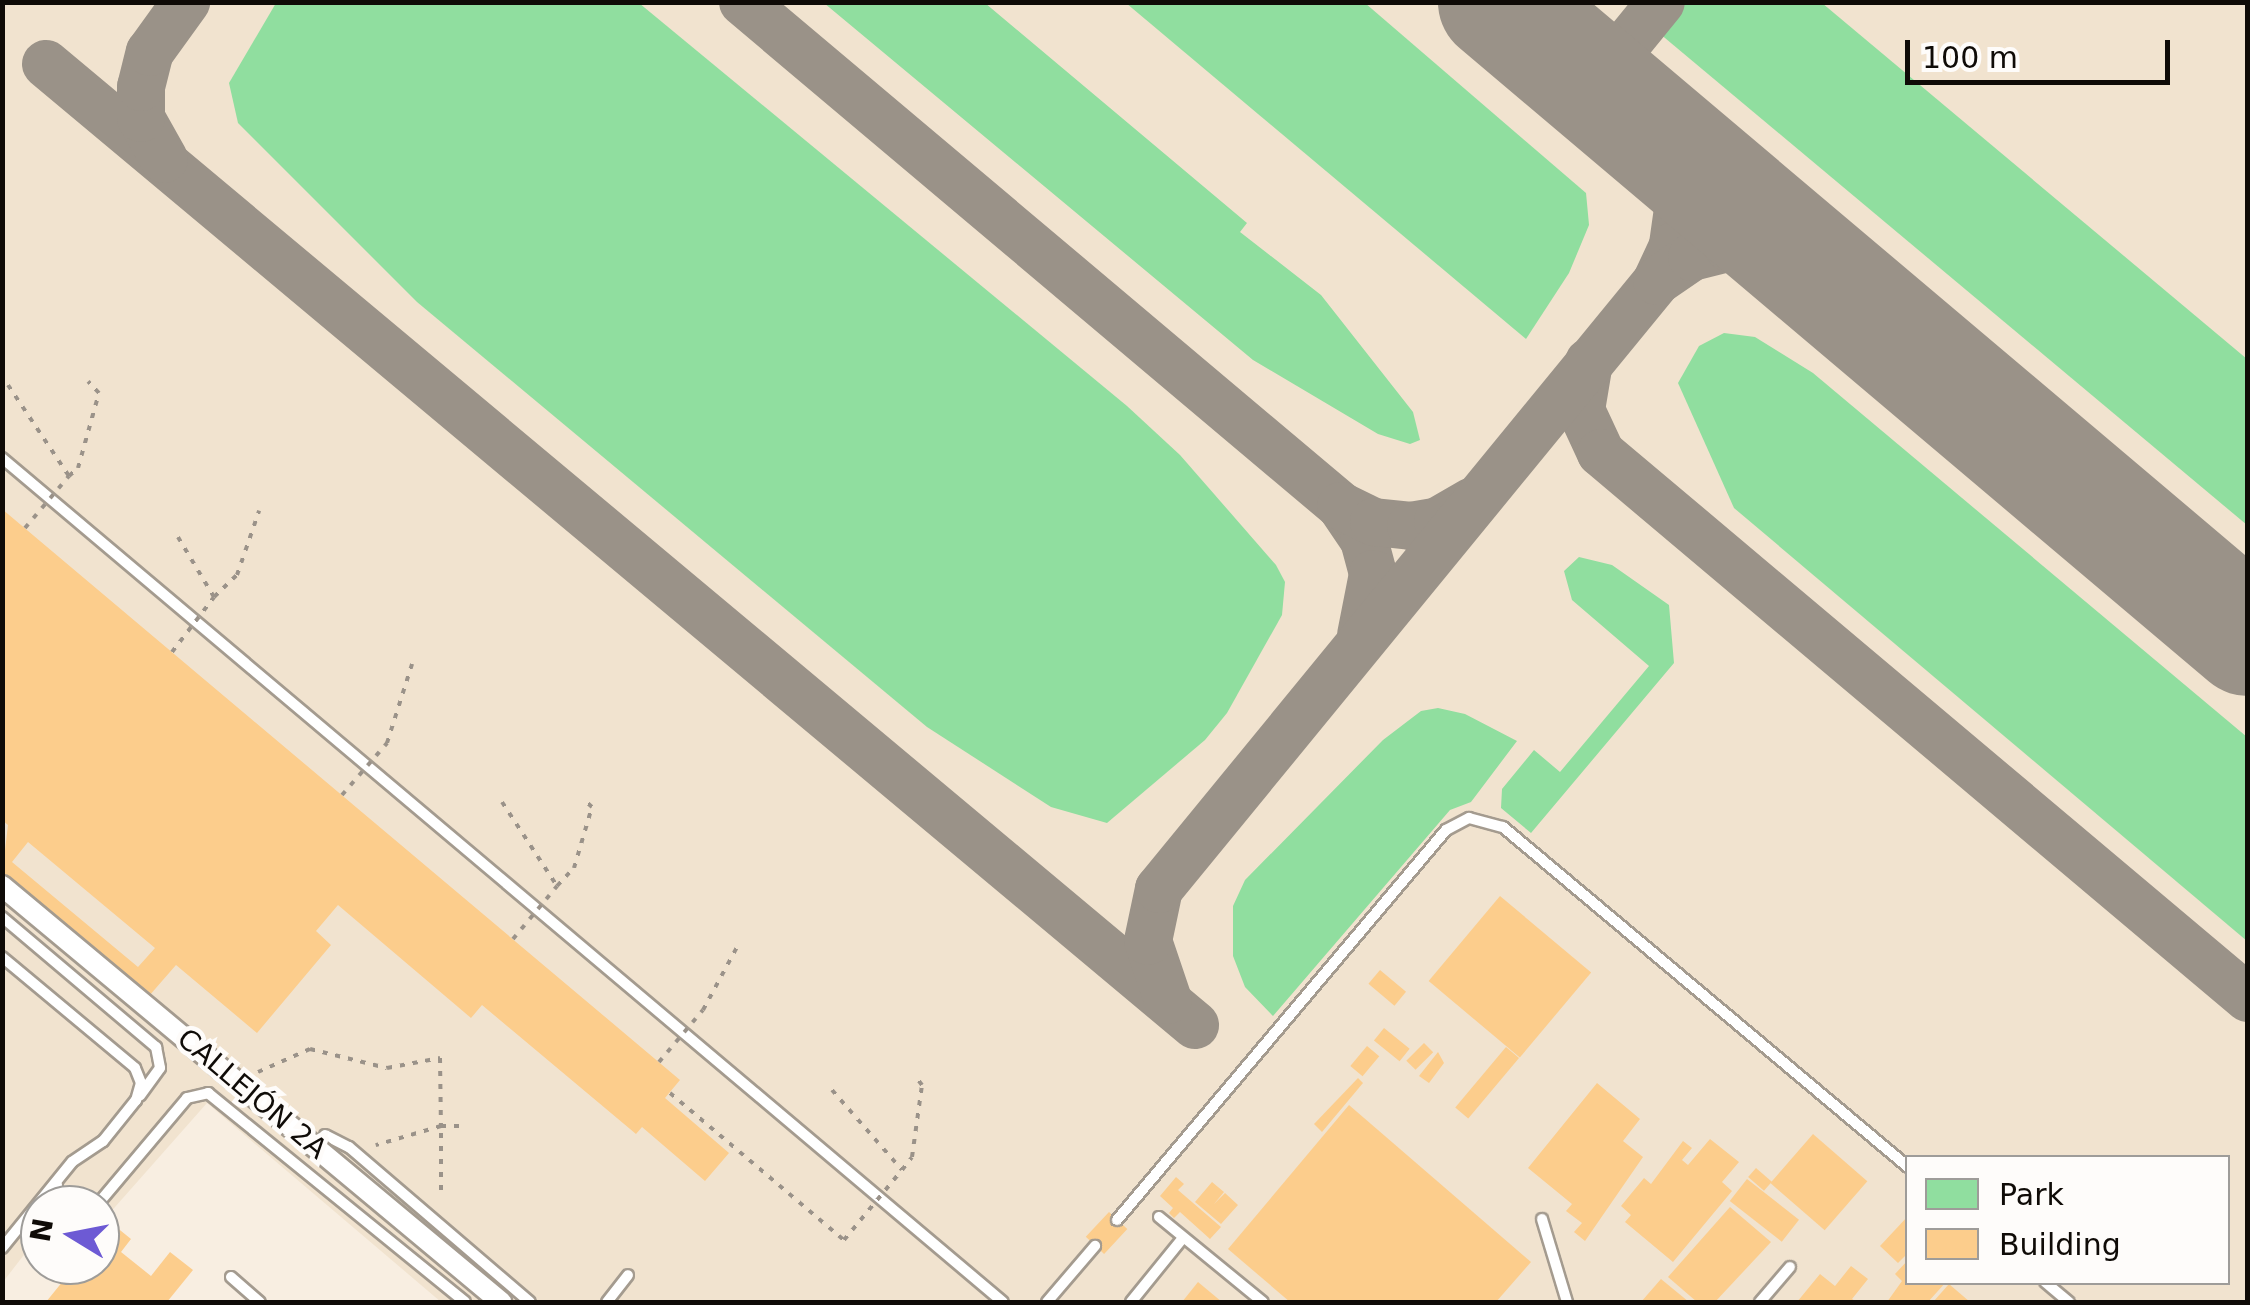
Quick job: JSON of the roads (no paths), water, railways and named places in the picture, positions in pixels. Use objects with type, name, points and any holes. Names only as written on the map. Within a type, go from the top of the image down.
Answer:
[{"type":"street","name":"CALLEJÓN 2A","points":[[2,886],[501,1302]]},
{"type":"lane","points":[[2,458],[1003,1302]]},
{"type":"lane","points":[[1117,1220],[1446,830],[1469,818],[1503,828],[1905,1164]]},
{"type":"lane","points":[[2,917],[156,1046],[160,1068],[136,1100],[59,1179],[2,1248]]},
{"type":"lane","points":[[2,958],[135,1068],[141,1082],[136,1100]]},
{"type":"lane","points":[[113,1185],[188,1098],[208,1093],[465,1302]]},
{"type":"lane","points":[[325,1136],[349,1147],[530,1302]]},
{"type":"lane","points":[[59,1179],[59,1185]]},
{"type":"lane","points":[[1159,1217],[1263,1302]]},
{"type":"lane","points":[[1542,1219],[1567,1302]]},
{"type":"lane","points":[[1131,1302],[1182,1239]]},
{"type":"lane","points":[[1047,1302],[1096,1246]]},
{"type":"lane","points":[[1760,1302],[1790,1267]]},
{"type":"lane","points":[[606,1302],[628,1276]]},
{"type":"lane","points":[[231,1277],[260,1302]]},
{"type":"lane","points":[[2049,1285],[2069,1302]]}]
